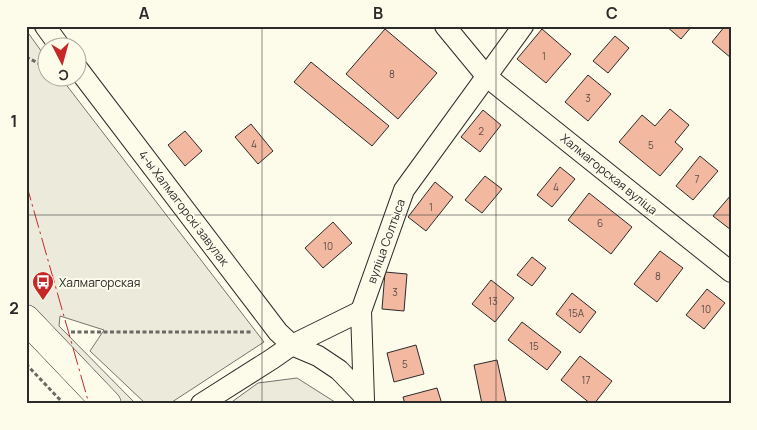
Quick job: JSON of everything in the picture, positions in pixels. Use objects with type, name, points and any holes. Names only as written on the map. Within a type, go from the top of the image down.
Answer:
[{"type":"main road","points":[[26,318],[107,404]]},
{"type":"street","points":[[45,26],[54,38]]},
{"type":"street","name":"Халмагорская вуліца","points":[[445,26],[487,77],[731,272]]},
{"type":"street","name":"вуліца Солтыса","points":[[364,399],[361,311],[404,190],[523,26]]},
{"type":"street","name":"4-ы Халмагорскі завулак","points":[[88,82],[285,338]]},
{"type":"street","points":[[201,404],[272,360],[285,338],[361,311]]},
{"type":"street","points":[[285,338],[339,370],[364,399]]},
{"type":"path","points":[[26,57],[38,63]]},
{"type":"path","points":[[71,332],[285,338]]},
{"type":"path","points":[[26,364],[64,404]]},
{"type":"shaded area","points":[[26,30],[38,47],[38,88],[69,88],[264,342],[169,404],[146,404],[90,351],[104,330],[60,316],[59,326],[136,404],[122,404],[26,303]]},
{"type":"shaded area","points":[[297,378],[338,404],[229,404],[258,383]]},
{"type":"building","points":[[666,26],[692,26],[681,39]]},
{"type":"building","points":[[725,26],[731,26],[731,58],[712,42]]},
{"type":"building","points":[[385,29],[437,73],[398,119],[346,74]]},
{"type":"building","points":[[542,29],[571,54],[546,83],[517,59]]},
{"type":"building","points":[[615,36],[629,48],[608,73],[593,61]]},
{"type":"building","points":[[311,62],[389,126],[372,146],[294,82]]},
{"type":"building","points":[[588,75],[611,94],[588,121],[565,102]]},
{"type":"building","points":[[670,109],[689,125],[675,142],[683,149],[660,176],[619,142],[642,115],[655,126]]},
{"type":"building","points":[[483,110],[501,125],[480,152],[461,137]]},
{"type":"building","points":[[251,124],[273,151],[258,164],[235,137]]},
{"type":"building","points":[[185,131],[202,151],[185,166],[168,145]]},
{"type":"building","points":[[700,156],[718,171],[693,200],[676,186]]},
{"type":"building","points":[[560,167],[575,179],[552,207],[537,195]]},
{"type":"building","points":[[485,176],[502,189],[482,213],[465,200]]},
{"type":"building","points":[[435,182],[453,197],[426,231],[408,217]]},
{"type":"building","points":[[589,193],[632,227],[611,254],[568,220]]},
{"type":"building","points":[[731,195],[731,230],[713,216]]},
{"type":"building","points":[[333,222],[352,243],[323,268],[305,248]]},
{"type":"building","points":[[660,251],[683,268],[657,302],[634,284]]},
{"type":"building","points":[[532,257],[546,268],[532,286],[517,275]]},
{"type":"building","points":[[385,272],[407,274],[404,311],[382,309]]},
{"type":"building","points":[[491,280],[514,298],[495,322],[472,304]]},
{"type":"building","points":[[707,289],[725,303],[704,329],[686,315]]},
{"type":"building","points":[[572,293],[596,312],[580,333],[556,314]]},
{"type":"building","points":[[522,322],[561,352],[547,370],[508,340]]},
{"type":"building","points":[[416,345],[424,374],[394,382],[387,353]]},
{"type":"building","points":[[580,356],[612,381],[594,404],[591,404],[561,380]]},
{"type":"building","points":[[497,360],[506,401],[482,404],[474,365]]},
{"type":"building","points":[[437,388],[442,404],[405,404],[403,397]]},
{"type":"power","points":[[26,183],[89,404]]},
{"type":"place","name":"Халмагорская","points":[[43,301]]}]
